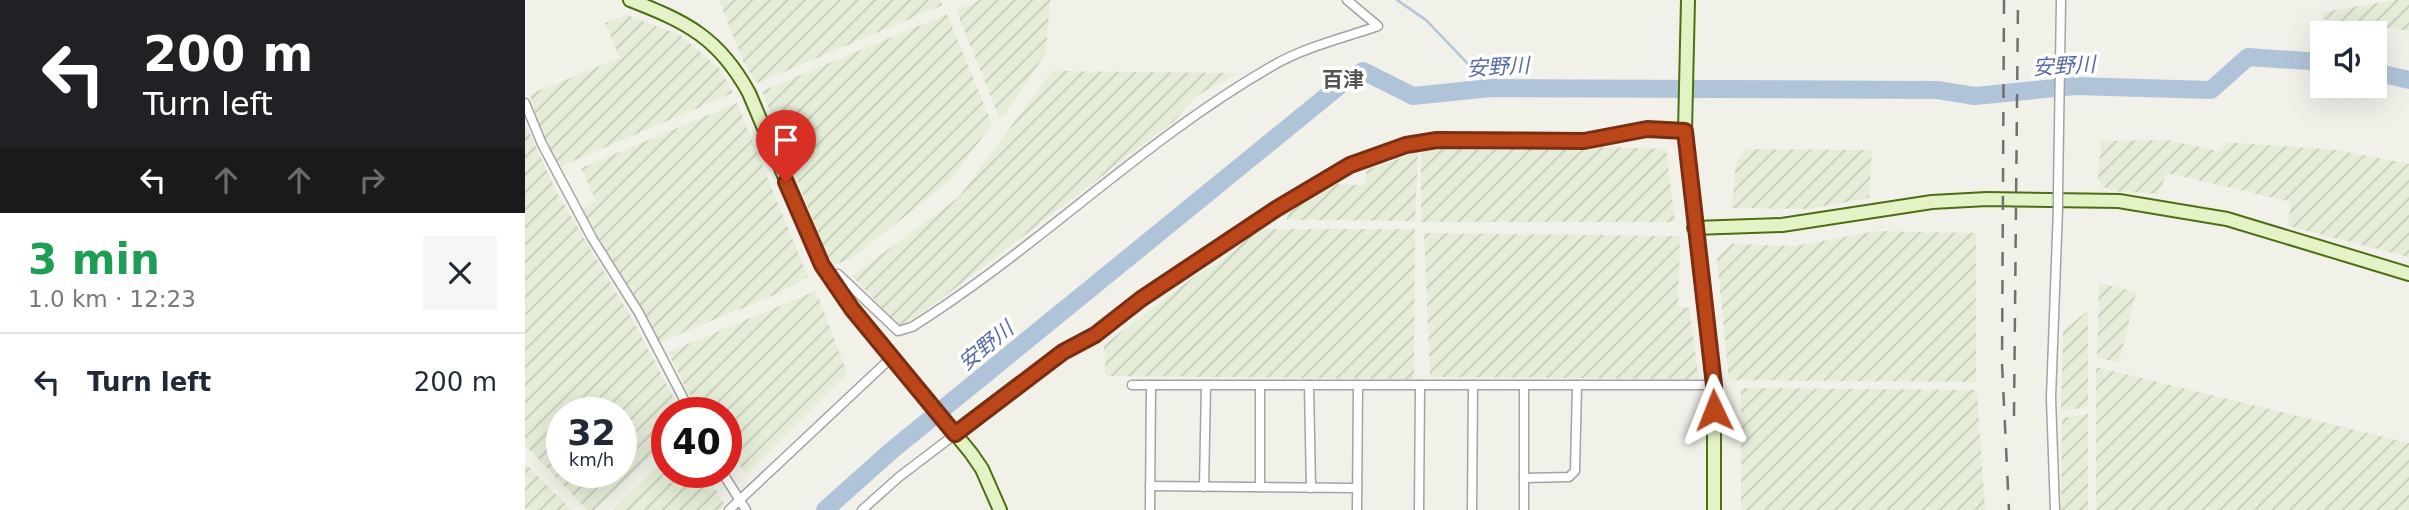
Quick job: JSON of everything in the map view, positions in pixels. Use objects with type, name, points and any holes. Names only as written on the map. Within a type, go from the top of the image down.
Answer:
[{"type":"street","points":[[631,0],[695,28],[735,67],[749,93],[822,265],[852,309],[982,469],[1000,510]]},
{"type":"street","points":[[838,274],[898,331],[912,327],[1068,215],[1206,109],[1276,64],[1378,26],[1347,0]]},
{"type":"street","points":[[1688,0],[1686,125],[1694,228],[1714,385],[1714,510]]},
{"type":"street","points":[[2055,510],[2051,398],[2059,208],[2061,0]]},
{"type":"street","points":[[525,103],[542,144],[592,238],[645,325],[683,397]]},
{"type":"street","points":[[862,510],[951,429],[1063,352],[1095,335],[1141,299],[1286,202],[1350,165],[1406,145],[1437,140],[1584,141],[1686,125]]},
{"type":"street","points":[[1694,228],[1782,225],[1932,202],[1987,199],[2119,201],[2227,219],[2409,274]]},
{"type":"street","points":[[729,510],[743,505],[896,362]]},
{"type":"street","points":[[1132,385],[1714,385]]},
{"type":"street","points":[[1150,510],[1151,385]]},
{"type":"street","points":[[1204,487],[1206,385]]},
{"type":"street","points":[[1260,385],[1260,487]]},
{"type":"street","points":[[1309,385],[1311,488]]},
{"type":"street","points":[[1357,510],[1358,385]]},
{"type":"street","points":[[1419,385],[1419,510]]},
{"type":"street","points":[[1472,510],[1473,385]]},
{"type":"street","points":[[1524,385],[1524,510]]},
{"type":"street","points":[[1524,478],[1569,477],[1575,471],[1577,385]]},
{"type":"street","points":[[1150,486],[1357,488]]},
{"type":"street","points":[[732,488],[743,505]]},
{"type":"green space","points":[[719,0],[940,0],[943,5],[757,83],[744,63]]},
{"type":"green space","points":[[980,0],[1050,0],[1046,53],[1006,113],[999,117],[956,10]]},
{"type":"green space","points":[[2409,0],[2409,31],[2387,28],[2387,21],[2322,19],[2323,12]]},
{"type":"green space","points":[[947,14],[992,124],[953,177],[852,258],[831,266],[762,91]]},
{"type":"green space","points":[[627,15],[680,35],[720,69],[733,93],[559,167],[539,127],[530,94],[620,58],[605,23]]},
{"type":"green space","points":[[1052,71],[1238,73],[1195,97],[1174,121],[916,318],[899,326],[852,276],[959,197]]},
{"type":"green space","points":[[737,103],[808,277],[779,293],[660,342],[582,209],[596,201],[581,168]]},
{"type":"green space","points":[[525,123],[557,193],[632,319],[673,397],[651,397],[651,456],[637,469],[637,397],[546,397],[546,467],[525,445]]},
{"type":"green space","points":[[2168,140],[2222,152],[2226,142],[2336,150],[2409,164],[2409,257],[2288,226],[2291,202],[2167,173],[2158,194],[2112,191],[2103,187],[2098,178],[2101,141]]},
{"type":"green space","points":[[1502,144],[1666,149],[1675,222],[1421,222],[1421,154],[1449,146]]},
{"type":"green space","points":[[1747,149],[1872,150],[1869,198],[1808,209],[1732,208],[1736,162]]},
{"type":"green space","points":[[1418,152],[1415,221],[1286,220],[1290,212],[1332,184],[1364,185],[1367,170]]},
{"type":"green space","points":[[1259,229],[1415,229],[1414,379],[1106,376],[1104,345],[1202,271],[1217,265]]},
{"type":"green space","points":[[1876,231],[1976,233],[1976,382],[1729,380],[1717,259],[1731,244],[1795,246]]},
{"type":"green space","points":[[1424,233],[1680,236],[1678,306],[1689,308],[1699,379],[1430,377]]},
{"type":"green space","points":[[2099,283],[2136,292],[2119,363],[2097,357]]},
{"type":"green space","points":[[816,291],[847,373],[746,474],[742,468],[742,397],[692,397],[668,352]]},
{"type":"green space","points":[[2088,311],[2088,407],[2061,411],[2063,330]]},
{"type":"green space","points":[[2096,367],[2409,443],[2409,510],[2096,510]]},
{"type":"green space","points":[[1741,388],[1977,390],[1985,510],[1741,510]]},
{"type":"green space","points":[[2088,414],[2088,510],[2061,510],[2062,418]]},
{"type":"green space","points":[[525,463],[546,484],[546,488],[549,488],[571,510],[525,510]]},
{"type":"green space","points":[[651,473],[651,488],[715,488],[725,505],[720,510],[612,510]]},
{"type":"green space","points":[[566,488],[617,488],[594,510],[587,510]]},
{"type":"waterway","points":[[1397,0],[1426,20],[1491,88]]},
{"type":"waterway","name":"安野川","points":[[825,510],[891,451],[1344,82],[1363,71],[1413,96],[1491,88],[1937,90],[1975,96],[2075,86],[2211,90],[2248,57],[2310,61]]},
{"type":"waterway","name":"安野川","points":[[2387,75],[2409,80]]},
{"type":"railway","points":[[2004,0],[2002,363],[2009,510]]},
{"type":"railway","points":[[2014,416],[2018,0]]},
{"type":"district","name":"百津","points":[[1343,80]]},
{"type":"route","points":[[786,182],[822,265],[852,309],[955,434],[1063,352],[1095,335],[1141,299],[1297,195],[1350,165],[1406,145],[1437,140],[1469,138],[1584,141],[1647,129],[1685,131],[1714,385],[1714,410]]}]
